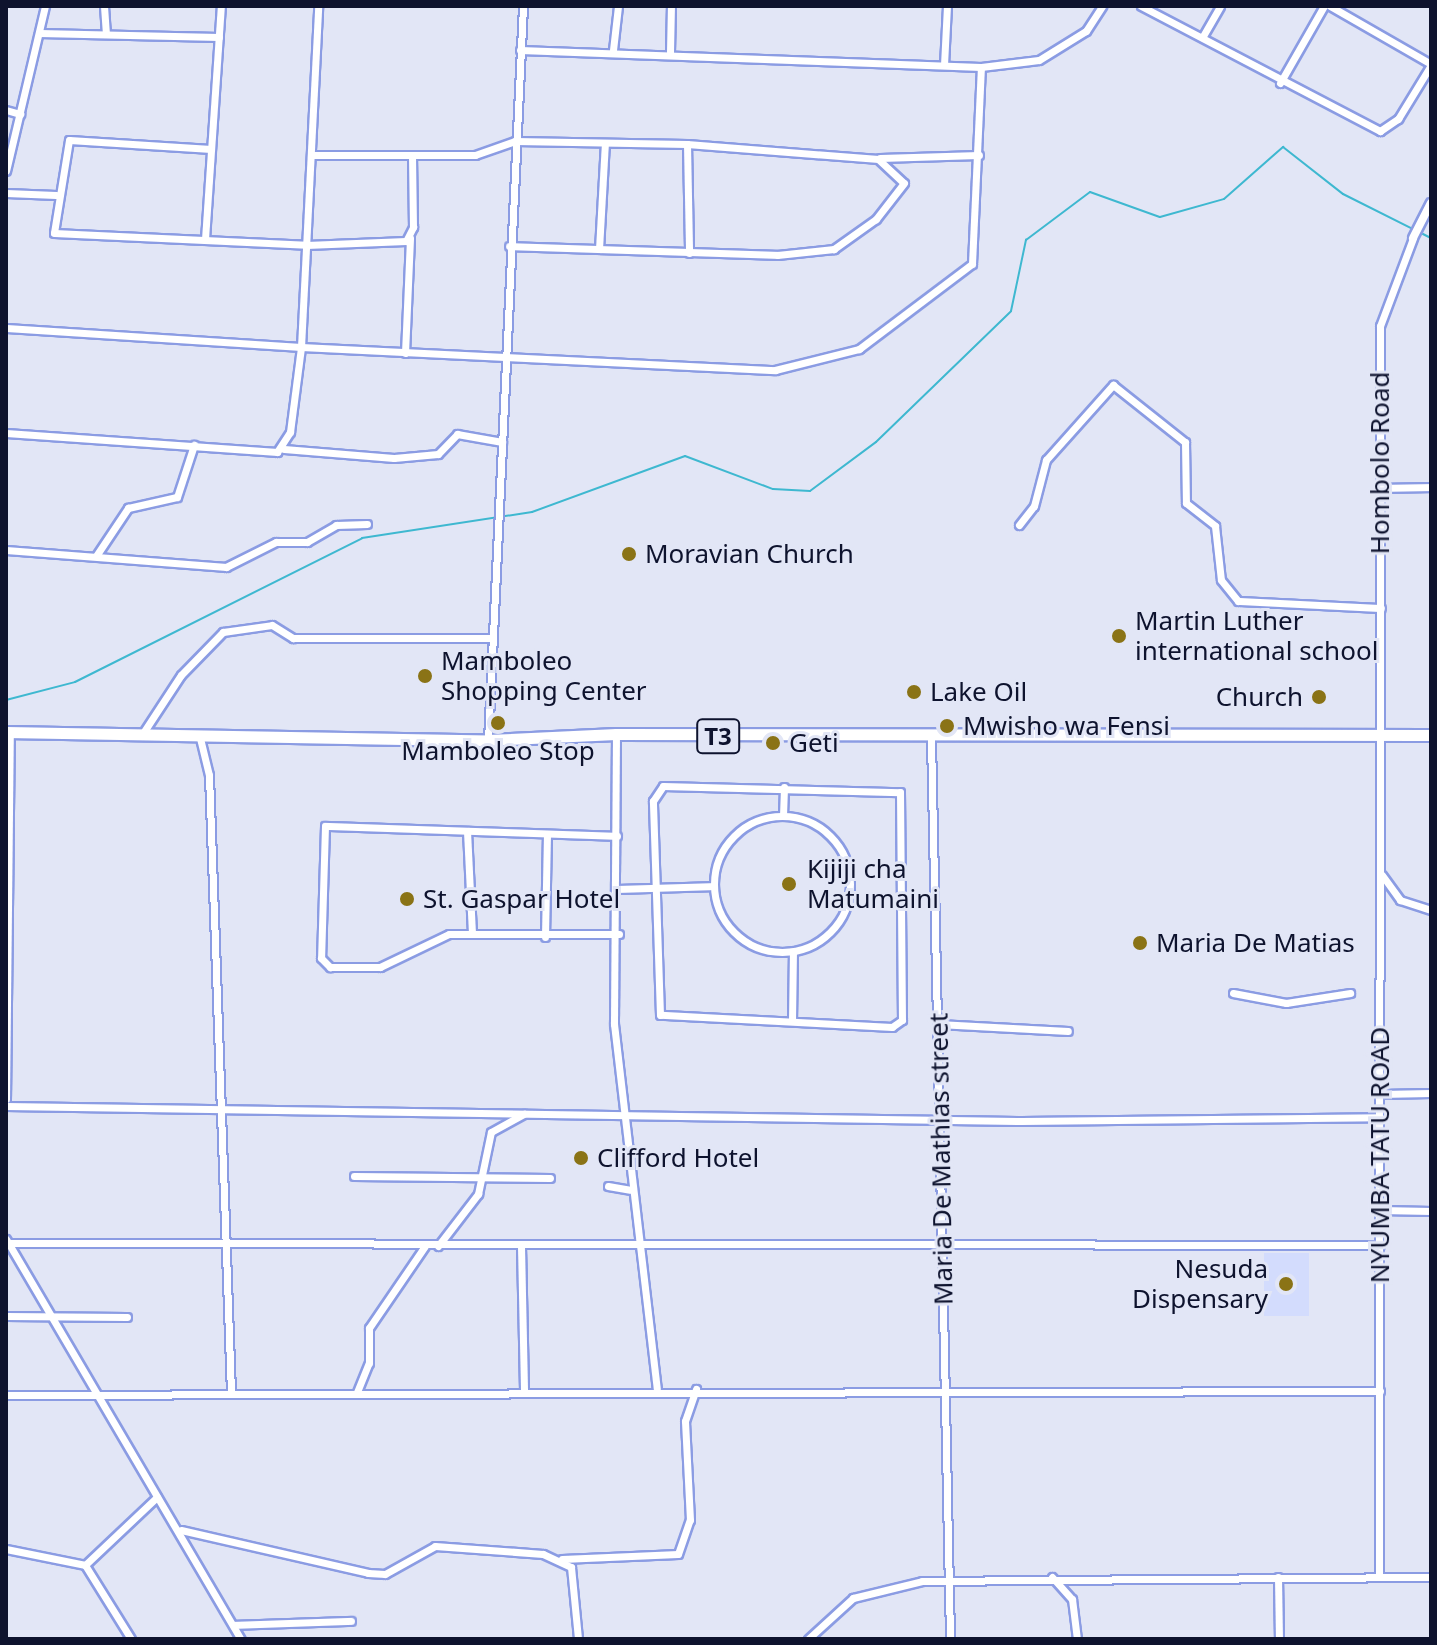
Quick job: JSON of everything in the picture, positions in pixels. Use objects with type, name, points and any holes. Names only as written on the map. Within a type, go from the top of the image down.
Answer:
[{"type":"highway","name":"T3","points":[[8,732],[488,740],[616,734],[931,738],[1431,735]]},
{"type":"street","points":[[6,171],[45,6]]},
{"type":"street","points":[[104,6],[106,34]]},
{"type":"street","points":[[205,239],[221,6]]},
{"type":"street","points":[[284,449],[301,347],[318,6]]},
{"type":"street","points":[[488,740],[509,246],[523,6]]},
{"type":"street","points":[[613,50],[618,6]]},
{"type":"street","points":[[670,52],[671,6]]},
{"type":"street","points":[[944,65],[947,6]]},
{"type":"street","points":[[520,50],[670,52],[981,67],[1039,60],[1086,31],[1102,6]]},
{"type":"street","points":[[1141,6],[1203,36],[1280,83],[1380,131],[1398,119],[1431,64],[1327,6],[1280,83]]},
{"type":"street","points":[[1203,36],[1220,6]]},
{"type":"street","points":[[39,33],[219,37]]},
{"type":"street","points":[[6,328],[405,353],[775,370],[869,345],[972,264],[981,67]]},
{"type":"street","points":[[6,110],[20,114]]},
{"type":"street","points":[[211,149],[69,140],[56,195],[54,233],[306,245],[410,238]]},
{"type":"street","points":[[311,155],[412,158],[475,155],[515,141],[687,144],[878,159],[979,155]]},
{"type":"street","points":[[599,249],[605,143]]},
{"type":"street","points":[[687,144],[689,253]]},
{"type":"street","points":[[405,353],[412,158]]},
{"type":"street","points":[[509,246],[689,253],[834,249],[903,190],[901,173],[878,159]]},
{"type":"street","points":[[6,193],[56,195]]},
{"type":"street","name":"Hombolo Road","points":[[1381,734],[1380,326],[1413,238],[1431,203]]},
{"type":"street","points":[[1019,525],[1034,506],[1046,460],[1113,385],[1185,442],[1186,503],[1215,526],[1221,580],[1238,601],[1381,608]]},
{"type":"street","points":[[6,433],[394,458],[438,454],[457,434],[502,442]]},
{"type":"street","points":[[96,556],[128,508],[177,497],[194,445]]},
{"type":"street","points":[[1380,488],[1431,487]]},
{"type":"street","points":[[6,550],[226,567],[276,542],[307,542],[336,525],[367,524]]},
{"type":"street","points":[[143,733],[181,675],[223,632],[272,625],[293,638],[493,638]]},
{"type":"street","points":[[6,1099],[8,732]]},
{"type":"street","points":[[199,734],[209,775],[217,1110],[231,1392]]},
{"type":"street","points":[[616,734],[620,889],[614,1024],[627,1115],[630,1190],[657,1388]]},
{"type":"street","name":"NYUMBA TATU ROAD","points":[[1379,1576],[1381,734]]},
{"type":"street","name":"Maria De Mathias street","points":[[931,738],[950,1639]]},
{"type":"street","points":[[663,786],[900,792],[906,893],[902,1020],[892,1027],[660,1015],[657,889],[653,801],[663,786]]},
{"type":"street","points":[[783,816],[784,787]]},
{"type":"street","points":[[783,816],[818,827],[849,871],[839,923],[793,952],[748,943],[719,909],[714,886],[720,855],[739,831],[783,816]]},
{"type":"street","points":[[617,836],[325,826],[321,958],[330,967],[389,967],[443,935],[545,937],[619,934]]},
{"type":"street","points":[[467,831],[472,934]]},
{"type":"street","points":[[545,937],[547,834]]},
{"type":"street","points":[[1381,873],[1400,900],[1431,910]]},
{"type":"street","points":[[620,889],[714,886]]},
{"type":"street","points":[[792,1021],[793,952]]},
{"type":"street","points":[[1233,993],[1286,1003],[1350,993]]},
{"type":"street","points":[[938,1024],[1068,1031]]},
{"type":"street","points":[[1380,1094],[1431,1093]]},
{"type":"street","points":[[6,1106],[627,1115],[1380,1117]]},
{"type":"street","points":[[438,1246],[488,1173],[491,1132],[529,1112]]},
{"type":"street","points":[[354,1176],[488,1173],[550,1178]]},
{"type":"street","points":[[608,1186],[630,1190]]},
{"type":"street","points":[[1380,1210],[1431,1211]]},
{"type":"street","points":[[8,1241],[942,1249],[1380,1245]]},
{"type":"street","points":[[8,1241],[157,1497],[181,1530],[240,1636],[230,1639]]},
{"type":"street","points":[[357,1392],[369,1363],[369,1328],[425,1246]]},
{"type":"street","points":[[521,1246],[524,1392]]},
{"type":"street","points":[[6,1316],[127,1317]]},
{"type":"street","points":[[6,1395],[524,1392],[657,1388],[1380,1391]]},
{"type":"street","points":[[181,1530],[368,1573],[385,1574],[435,1546],[562,1559],[678,1554],[690,1520],[685,1421],[696,1389]]},
{"type":"street","points":[[85,1565],[157,1497]]},
{"type":"street","points":[[6,1549],[85,1565],[131,1639]]},
{"type":"street","points":[[562,1559],[573,1574],[578,1639]]},
{"type":"street","points":[[1052,1577],[1072,1599],[1077,1639]]},
{"type":"street","points":[[1278,1577],[1279,1639]]},
{"type":"street","points":[[808,1639],[853,1598],[949,1580],[1431,1577]]},
{"type":"street","points":[[234,1625],[351,1621]]},
{"type":"shaded area","name":"Nesuda Dispensary","points":[[1264,1253],[1309,1253],[1309,1316],[1264,1316]]},
{"type":"waterway","points":[[6,700],[75,682],[362,538],[532,512],[685,456],[773,489],[810,491],[876,442],[1011,311],[1026,240],[1090,192],[1160,217],[1224,199],[1283,147],[1343,194],[1415,230]]},
{"type":"waterway","points":[[1421,233],[1431,238]]},
{"type":"place","name":"Moravian Church","points":[[629,554]]},
{"type":"place","name":"Martin Luther international school","points":[[1119,636]]},
{"type":"place","name":"Mamboleo Shopping Center","points":[[425,676]]},
{"type":"place","name":"Lake Oil","points":[[914,692]]},
{"type":"place","name":"Church","points":[[1319,697]]},
{"type":"place","name":"Mamboleo Stop","points":[[498,723]]},
{"type":"place","name":"Mwisho wa Fensi","points":[[947,726]]},
{"type":"place","name":"Geti","points":[[773,743]]},
{"type":"place","name":"Kijiji cha Matumaini","points":[[789,884]]},
{"type":"place","name":"St. Gaspar Hotel","points":[[407,899]]},
{"type":"place","name":"Maria De Matias","points":[[1140,943]]},
{"type":"place","name":"Clifford Hotel","points":[[581,1158]]},
{"type":"place","name":"Nesuda Dispensary","points":[[1286,1284]]}]
